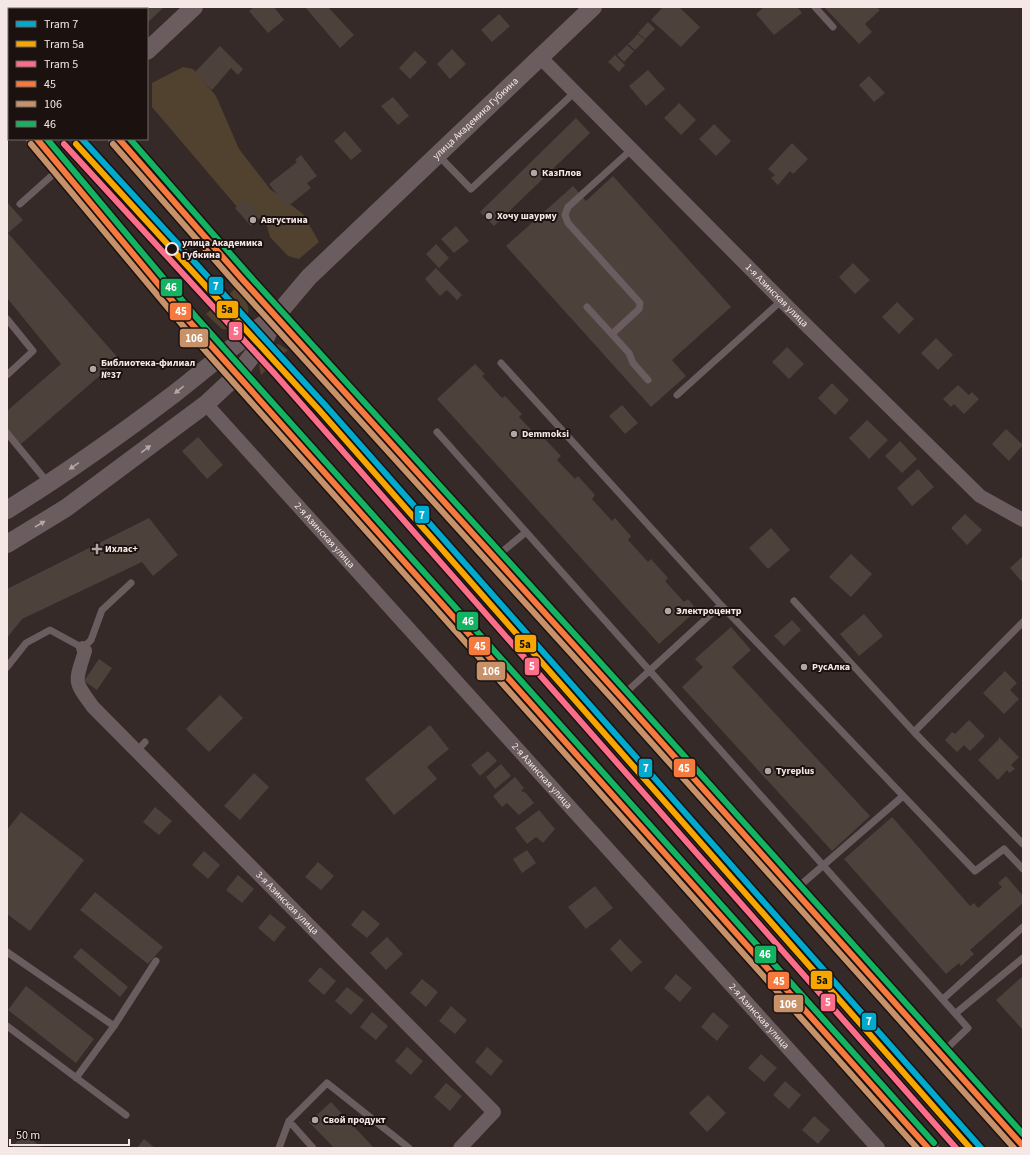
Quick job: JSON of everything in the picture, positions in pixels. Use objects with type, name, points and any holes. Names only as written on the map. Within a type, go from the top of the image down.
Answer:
[{"type":"main road","points":[[38,140],[237,376],[928,1148]]},
{"type":"main road","points":[[120,140],[276,316],[621,697],[1023,1146]]},
{"type":"street","points":[[148,50],[194,7]]},
{"type":"street","name":"улица Академика Губкина","points":[[7,544],[66,508],[206,404],[237,376],[265,339],[276,316],[309,277],[593,7]]},
{"type":"street","name":"1-я Азинская улица","points":[[540,57],[781,301],[980,496],[1023,520]]},
{"type":"street","name":"улица Академика Губкина","points":[[7,510],[49,484],[175,393],[220,356],[276,316]]},
{"type":"street","name":"2-я Азинская улица","points":[[206,404],[878,1148]]},
{"type":"street","name":"3-я Азинская улица","points":[[83,648],[85,651],[77,677],[78,687],[93,707],[141,746],[494,1112],[460,1148]]},
{"type":"lane","points":[[815,7],[833,28]]},
{"type":"lane","points":[[438,155],[471,189],[575,92]]},
{"type":"lane","points":[[612,334],[639,309],[640,303],[568,222],[565,213],[568,207],[632,149]]},
{"type":"lane","points":[[20,204],[61,168]]},
{"type":"lane","points":[[677,395],[781,301]]},
{"type":"lane","points":[[587,307],[629,353],[633,363],[648,380]]},
{"type":"lane","points":[[7,318],[33,351],[7,375]]},
{"type":"lane","points":[[501,363],[721,605],[976,871],[1004,849],[1023,869]]},
{"type":"lane","points":[[436,432],[944,998],[968,1028],[941,1054]]},
{"type":"lane","points":[[7,433],[49,484]]},
{"type":"lane","points":[[494,558],[526,532]]},
{"type":"lane","points":[[7,667],[26,643],[50,630],[83,648],[91,640],[102,610],[131,583]]},
{"type":"lane","points":[[794,601],[914,732],[1023,844]]},
{"type":"lane","points":[[621,697],[721,605]]},
{"type":"lane","points":[[914,732],[1023,622]]},
{"type":"lane","points":[[794,891],[903,796]]},
{"type":"lane","points":[[944,998],[1023,927]]},
{"type":"lane","points":[[7,952],[114,1026]]},
{"type":"lane","points":[[956,1013],[1023,958]]},
{"type":"lane","points":[[76,1078],[114,1026],[156,961]]},
{"type":"lane","points":[[7,1026],[126,1115]]},
{"type":"lane","points":[[280,1148],[289,1121],[327,1083],[408,1148]]},
{"type":"lane","points":[[289,1121],[313,1148]]},
{"type":"shaded area","points":[[183,67],[193,69],[216,96],[239,149],[270,189],[303,214],[319,242],[299,259],[288,256],[270,237],[267,226],[247,202],[238,208],[152,107],[152,83]]},
{"type":"shaded area","points":[[235,289],[246,302],[248,314],[242,322],[232,328],[222,329],[206,314]]},
{"type":"shaded area","points":[[278,344],[288,350],[261,375],[259,364],[262,355],[272,346]]},
{"type":"building","points":[[164,7],[148,22],[148,8],[130,8]]},
{"type":"building","points":[[254,7],[274,7],[284,20],[268,33],[249,11]]},
{"type":"building","points":[[305,7],[328,7],[354,35],[340,48]]},
{"type":"building","points":[[663,7],[679,7],[700,27],[681,47],[651,20]]},
{"type":"building","points":[[764,7],[797,7],[802,13],[774,35],[756,14]]},
{"type":"building","points":[[824,7],[877,7],[880,10],[865,24],[872,32],[859,44]]},
{"type":"building","points":[[499,14],[510,26],[492,42],[481,30]]},
{"type":"building","points":[[648,22],[655,29],[645,39],[638,33]]},
{"type":"building","points":[[638,34],[645,40],[635,50],[628,44]]},
{"type":"building","points":[[627,45],[634,51],[624,62],[617,55]]},
{"type":"building","points":[[220,46],[243,69],[238,75],[231,68],[212,90],[194,73]]},
{"type":"building","points":[[452,49],[466,64],[450,79],[437,64]]},
{"type":"building","points":[[415,51],[427,62],[410,79],[399,68]]},
{"type":"building","points":[[615,55],[625,65],[619,72],[608,62]]},
{"type":"building","points":[[648,70],[665,89],[646,106],[629,86]]},
{"type":"building","points":[[869,76],[885,93],[874,102],[859,85]]},
{"type":"building","points":[[393,97],[409,116],[398,125],[381,106]]},
{"type":"building","points":[[679,103],[696,120],[681,135],[664,118]]},
{"type":"building","points":[[576,118],[590,133],[494,226],[480,212]]},
{"type":"building","points":[[714,124],[731,141],[716,156],[699,139]]},
{"type":"building","points":[[345,131],[362,151],[351,160],[334,141]]},
{"type":"building","points":[[792,143],[808,159],[793,174],[790,171],[778,185],[771,178],[775,175],[768,169]]},
{"type":"building","points":[[301,155],[317,176],[307,183],[311,188],[287,207],[269,184],[297,162],[295,160]]},
{"type":"building","points":[[613,176],[731,307],[672,360],[686,376],[651,407],[506,246],[573,186],[586,201]]},
{"type":"building","points":[[245,199],[261,217],[251,226],[235,208]]},
{"type":"building","points":[[7,202],[23,220],[8,233],[119,359],[21,444],[7,429],[7,411],[61,364],[7,298]]},
{"type":"building","points":[[456,226],[469,241],[454,253],[441,239]]},
{"type":"building","points":[[436,244],[449,258],[439,268],[426,254]]},
{"type":"building","points":[[853,263],[870,280],[855,294],[839,277]]},
{"type":"building","points":[[436,268],[462,295],[457,300],[447,290],[440,296],[425,279]]},
{"type":"building","points":[[897,302],[914,319],[899,334],[882,317]]},
{"type":"building","points":[[936,338],[953,355],[938,370],[921,353]]},
{"type":"building","points":[[787,347],[804,364],[789,379],[772,362]]},
{"type":"building","points":[[475,364],[485,374],[482,376],[502,398],[505,396],[522,414],[519,417],[538,437],[541,435],[561,456],[557,460],[575,479],[578,476],[595,495],[592,499],[612,521],[615,518],[631,536],[628,540],[648,562],[651,559],[668,578],[665,581],[684,602],[688,599],[697,610],[659,644],[437,399]]},
{"type":"building","points":[[832,383],[849,400],[835,415],[818,398]]},
{"type":"building","points":[[958,385],[969,395],[972,392],[979,399],[964,414],[954,404],[951,407],[943,399]]},
{"type":"building","points":[[622,405],[638,423],[625,434],[609,416]]},
{"type":"building","points":[[867,420],[888,440],[869,459],[849,438]]},
{"type":"building","points":[[1006,429],[1023,445],[1009,461],[992,444]]},
{"type":"building","points":[[198,437],[223,465],[207,479],[182,451]]},
{"type":"building","points":[[900,441],[917,459],[902,473],[885,456]]},
{"type":"building","points":[[918,469],[934,487],[912,506],[897,488]]},
{"type":"building","points":[[965,514],[982,530],[967,545],[951,528]]},
{"type":"building","points":[[149,518],[178,555],[153,576],[142,562],[22,619],[7,638],[7,589]]},
{"type":"building","points":[[771,528],[790,550],[768,569],[749,548]]},
{"type":"building","points":[[851,554],[872,574],[851,597],[829,577]]},
{"type":"building","points":[[1023,556],[1023,583],[1010,568]]},
{"type":"building","points":[[864,614],[883,636],[859,656],[840,634]]},
{"type":"building","points":[[792,620],[801,630],[784,646],[774,636]]},
{"type":"building","points":[[731,627],[751,650],[732,667],[870,816],[832,851],[682,687],[703,667],[695,659]]},
{"type":"building","points":[[99,659],[112,668],[97,690],[84,681]]},
{"type":"building","points":[[1005,671],[1017,683],[1010,690],[1019,699],[1004,714],[983,693]]},
{"type":"building","points":[[220,695],[243,718],[209,752],[186,729]]},
{"type":"building","points":[[969,720],[985,736],[970,751],[964,745],[957,752],[945,740],[952,732],[955,734]]},
{"type":"building","points":[[430,725],[449,749],[427,767],[437,779],[394,815],[365,779]]},
{"type":"building","points":[[999,737],[1019,757],[1011,765],[1015,769],[1009,773],[1007,770],[998,780],[978,760],[999,739]]},
{"type":"building","points":[[488,751],[497,761],[480,776],[471,765]]},
{"type":"building","points":[[501,764],[511,776],[495,789],[486,777]]},
{"type":"building","points":[[254,773],[269,787],[240,820],[224,806]]},
{"type":"building","points":[[515,777],[524,788],[521,791],[526,793],[534,803],[519,815],[507,803],[502,807],[493,796]]},
{"type":"building","points":[[155,807],[172,821],[159,835],[143,822]]},
{"type":"building","points":[[539,810],[555,829],[543,843],[536,837],[527,844],[515,828]]},
{"type":"building","points":[[21,812],[84,860],[30,931],[7,914],[7,830]]},
{"type":"building","points":[[892,817],[970,906],[974,903],[978,908],[1002,887],[998,883],[1006,876],[1023,896],[1023,903],[970,950],[974,954],[961,966],[959,963],[946,974],[844,859]]},
{"type":"building","points":[[527,850],[536,863],[522,873],[513,859]]},
{"type":"building","points":[[204,851],[220,865],[208,879],[192,865]]},
{"type":"building","points":[[318,862],[334,876],[321,890],[305,877]]},
{"type":"building","points":[[238,875],[254,889],[242,903],[226,890]]},
{"type":"building","points":[[595,886],[613,908],[586,929],[568,907]]},
{"type":"building","points":[[95,892],[163,947],[148,964],[80,910]]},
{"type":"building","points":[[363,910],[380,924],[367,938],[351,925]]},
{"type":"building","points":[[270,914],[286,927],[274,942],[258,928]]},
{"type":"building","points":[[387,937],[403,954],[386,970],[370,953]]},
{"type":"building","points":[[620,939],[642,962],[631,972],[610,949]]},
{"type":"building","points":[[81,948],[128,987],[120,997],[73,957]]},
{"type":"building","points":[[320,967],[336,981],[324,995],[308,981]]},
{"type":"building","points":[[676,974],[692,988],[680,1002],[664,988]]},
{"type":"building","points":[[1023,976],[1023,1030],[996,1000]]},
{"type":"building","points":[[422,979],[438,992],[426,1007],[410,993]]},
{"type":"building","points":[[26,986],[94,1039],[76,1063],[8,1010]]},
{"type":"building","points":[[347,987],[364,1000],[351,1015],[335,1001]]},
{"type":"building","points":[[451,1006],[467,1020],[455,1034],[439,1021]]},
{"type":"building","points":[[372,1012],[388,1026],[376,1040],[360,1027]]},
{"type":"building","points":[[713,1012],[729,1026],[717,1041],[701,1027]]},
{"type":"building","points":[[407,1047],[423,1061],[411,1075],[395,1061]]},
{"type":"building","points":[[487,1047],[503,1061],[491,1076],[475,1062]]},
{"type":"building","points":[[761,1054],[777,1068],[764,1082],[748,1068]]},
{"type":"building","points":[[785,1081],[801,1095],[789,1109],[773,1095]]},
{"type":"building","points":[[446,1083],[462,1096],[450,1111],[434,1097]]},
{"type":"building","points":[[708,1095],[726,1113],[707,1132],[689,1113]]},
{"type":"building","points":[[331,1102],[374,1148],[334,1148],[309,1122]]},
{"type":"building","points":[[814,1116],[830,1130],[818,1144],[802,1130]]},
{"type":"building","points":[[23,1133],[43,1148],[12,1148]]},
{"type":"building","points":[[144,1139],[155,1148],[137,1148]]},
{"type":"tram line","name":"7","points":[[83,140],[326,406],[981,1148]]},
{"type":"tram line","name":"5","points":[[64,144],[274,373],[956,1148]]},
{"type":"tram line","name":"5а","points":[[76,144],[320,411],[970,1148]]},
{"type":"transit line","name":"45","points":[[38,140],[190,322],[928,1148]]},
{"type":"transit line","name":"46","points":[[48,140],[196,317],[934,1143]]},
{"type":"transit line","name":"45","points":[[120,140],[242,279],[621,697],[1023,1146]]},
{"type":"transit line","name":"46","points":[[131,140],[248,274],[627,692],[1023,1134]]},
{"type":"transit line","name":"106","points":[[31,144],[184,327],[917,1148]]},
{"type":"transit line","name":"106","points":[[113,144],[236,284],[615,702],[1014,1148]]},
{"type":"place","name":"КазПлов","points":[[534,173]]},
{"type":"place","name":"Хочу шаурму","points":[[489,216]]},
{"type":"place","name":"Августина","points":[[253,220]]},
{"type":"place","name":"улица Академика Губкина","points":[[172,249]]},
{"type":"place","name":"Библиотека-филиал №37","points":[[93,369]]},
{"type":"place","name":"Demmoksi","points":[[514,434]]},
{"type":"place","name":"Ихлас+","points":[[97,549]]},
{"type":"place","name":"Электроцентр","points":[[668,611]]},
{"type":"place","name":"РусАлка","points":[[804,667]]},
{"type":"place","name":"Tyreplus","points":[[768,771]]},
{"type":"place","name":"Свой продукт","points":[[315,1120]]}]
